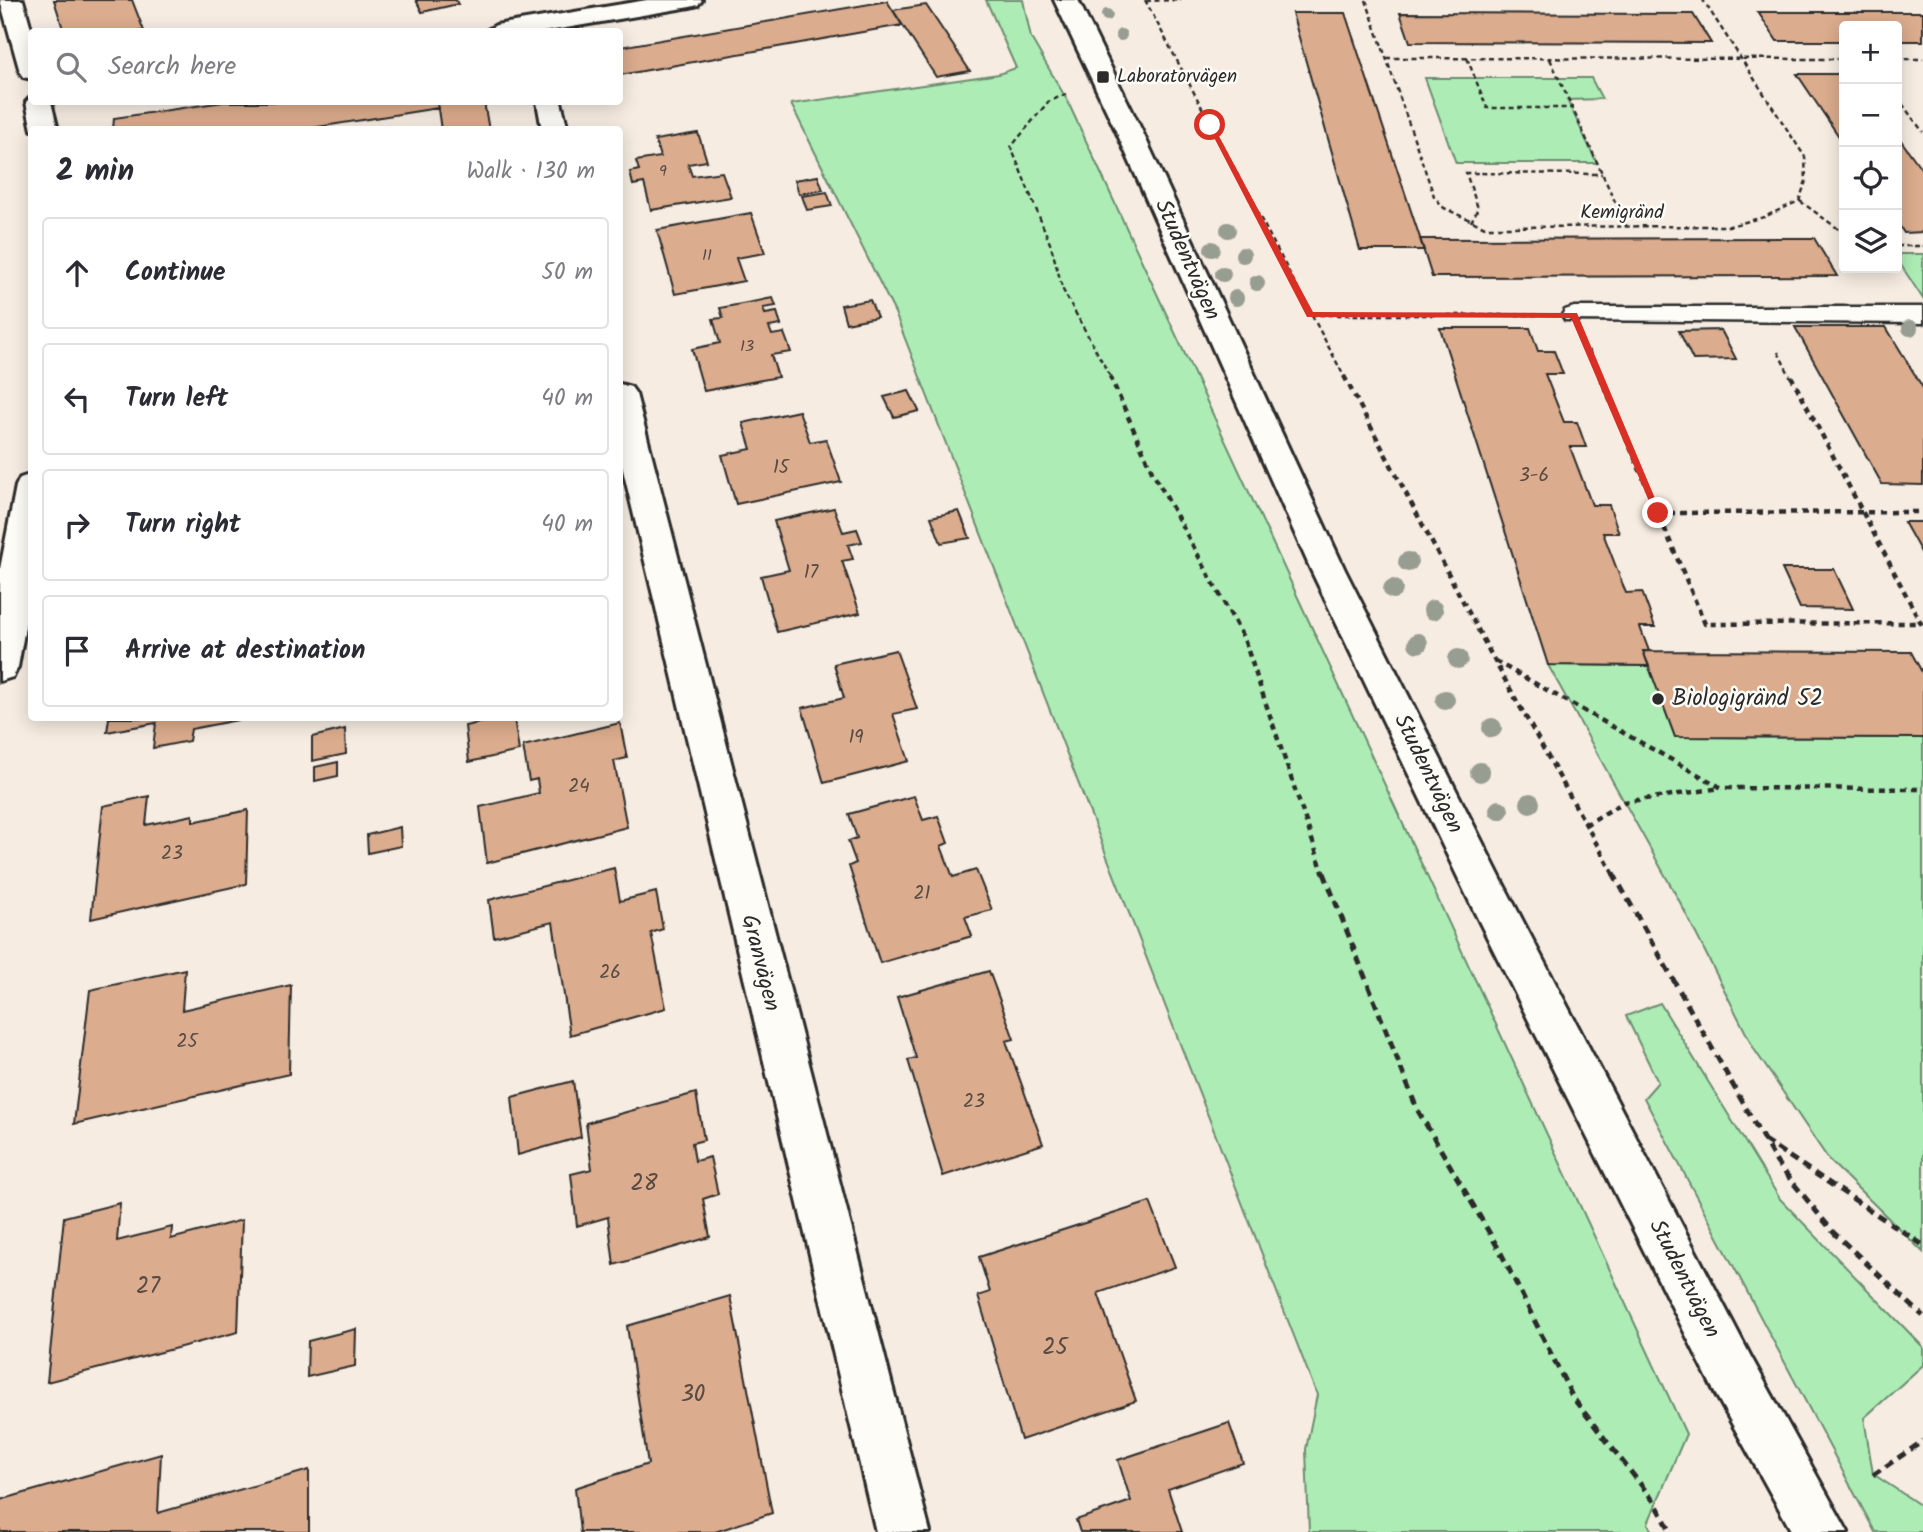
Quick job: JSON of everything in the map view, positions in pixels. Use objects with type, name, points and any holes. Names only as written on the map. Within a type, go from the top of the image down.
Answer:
[{"type":"street","points":[[11,0],[28,58]]},
{"type":"street","points":[[525,0],[532,28]]},
{"type":"street","points":[[537,28],[690,0]]},
{"type":"street","name":"Studentvägen","points":[[1066,0],[1130,133],[1352,620],[1488,896],[1733,1375],[1821,1532]]},
{"type":"street","points":[[40,105],[44,126]]},
{"type":"street","points":[[549,105],[554,126]]},
{"type":"street","name":"Granvägen","points":[[623,406],[903,1532]]},
{"type":"street","points":[[0,667],[9,555],[28,498]]},
{"type":"lane","points":[[1574,315],[1923,315]]},
{"type":"path","points":[[1181,0],[1145,0],[1494,660],[1760,1137],[1802,1199],[1843,1245],[1923,1316]]},
{"type":"path","name":"Kemigränd","points":[[1366,0],[1434,195],[1444,208],[1471,222],[1485,227],[1730,226],[1764,217],[1799,201]]},
{"type":"path","points":[[1703,0],[1805,157],[1806,181],[1799,201],[1839,229]]},
{"type":"path","points":[[1386,58],[1839,59]]},
{"type":"path","points":[[1467,58],[1487,108],[1573,108]]},
{"type":"path","points":[[1550,59],[1627,228]]},
{"type":"path","points":[[1902,59],[1923,59]]},
{"type":"path","points":[[1073,90],[1048,102],[1011,146],[1051,246],[1063,290],[1107,368],[1152,471],[1244,639],[1337,912],[1417,1109],[1500,1251],[1573,1398],[1656,1504],[1671,1532]]},
{"type":"path","points":[[1902,104],[1923,132]]},
{"type":"path","points":[[1471,222],[1478,208],[1466,173],[1602,174]]},
{"type":"path","points":[[1902,246],[1923,246]]},
{"type":"path","points":[[1311,315],[1574,315],[1705,624],[1922,625],[1865,512],[1758,315]]},
{"type":"path","points":[[1658,513],[1923,512]]},
{"type":"path","points":[[1494,660],[1722,788]]},
{"type":"path","points":[[1585,825],[1624,802],[1722,788],[1923,789]]},
{"type":"path","points":[[1760,1137],[1923,1245]]},
{"type":"path","points":[[1873,1475],[1923,1441]]},
{"type":"green space","points":[[986,0],[1023,0],[1031,38],[1067,100],[1686,1434],[1648,1523],[1652,1532],[1309,1532],[1306,1449],[1317,1395],[895,313],[791,104],[999,74],[1016,68]]},
{"type":"green space","points":[[1425,78],[1591,78],[1602,99],[1567,100],[1597,163],[1456,163]]},
{"type":"green space","points":[[1902,254],[1923,254],[1923,299],[1902,267]]},
{"type":"green space","points":[[1548,665],[1649,666],[1675,737],[1923,738],[1923,1252],[1829,1160],[1754,1049],[1681,904]]},
{"type":"green space","points":[[1660,1003],[1780,1199],[1923,1347],[1923,1365],[1864,1418],[1873,1474],[1923,1507],[1923,1532],[1875,1532],[1644,1098],[1658,1082],[1626,1016]]},
{"type":"building","points":[[54,0],[132,0],[143,28],[63,28]]},
{"type":"building","points":[[416,0],[456,0],[458,4],[422,12]]},
{"type":"building","points":[[887,1],[902,25],[623,74],[623,46]]},
{"type":"building","points":[[926,5],[970,71],[936,77],[893,10]]},
{"type":"building","points":[[1758,12],[1923,12],[1923,41],[1902,41],[1902,21],[1839,21],[1839,41],[1777,41]]},
{"type":"building","points":[[1292,13],[1345,13],[1424,250],[1360,250]]},
{"type":"building","points":[[1400,13],[1693,14],[1711,43],[1410,42]]},
{"type":"building","points":[[1797,74],[1839,74],[1839,137]]},
{"type":"building","points":[[203,105],[438,105],[438,108],[324,126],[113,126],[114,118]]},
{"type":"building","points":[[437,105],[485,105],[488,126],[440,126]]},
{"type":"building","points":[[698,133],[707,161],[688,164],[692,176],[722,172],[731,197],[651,210],[644,183],[633,185],[630,172],[639,170],[636,161],[660,157],[655,140]]},
{"type":"building","points":[[1902,142],[1923,171],[1923,232],[1904,233]]},
{"type":"building","points":[[818,176],[823,190],[799,194],[795,180]]},
{"type":"building","points":[[827,192],[832,206],[807,210],[802,196]]},
{"type":"building","points":[[751,213],[765,253],[736,258],[744,281],[675,294],[657,230]]},
{"type":"building","points":[[1814,238],[1837,276],[1432,277],[1420,239]]},
{"type":"building","points":[[773,298],[776,306],[763,308],[765,314],[777,312],[781,325],[769,327],[772,335],[784,333],[791,352],[771,355],[778,377],[704,391],[692,349],[720,343],[713,319],[723,318],[720,308]]},
{"type":"building","points":[[870,300],[877,317],[846,323],[841,305]]},
{"type":"building","points":[[1795,327],[1886,327],[1923,388],[1923,485],[1882,484]]},
{"type":"building","points":[[1440,328],[1530,328],[1538,351],[1554,351],[1563,374],[1545,374],[1564,422],[1577,422],[1586,447],[1570,447],[1592,505],[1609,505],[1619,533],[1603,533],[1626,593],[1642,592],[1655,627],[1640,627],[1649,651],[1643,651],[1649,666],[1548,665]]},
{"type":"building","points":[[1721,330],[1736,359],[1693,360],[1679,331]]},
{"type":"building","points":[[909,391],[919,411],[894,417],[884,397]]},
{"type":"building","points":[[799,411],[810,442],[826,439],[841,482],[736,504],[722,455],[751,449],[743,423]]},
{"type":"building","points":[[834,508],[843,532],[857,529],[862,542],[848,545],[853,559],[842,561],[860,613],[777,632],[761,576],[789,570],[774,521]]},
{"type":"building","points":[[959,511],[970,538],[941,543],[931,517]]},
{"type":"building","points":[[1904,522],[1923,522],[1923,556]]},
{"type":"building","points":[[1782,569],[1834,569],[1853,609],[1800,608]]},
{"type":"building","points":[[896,650],[917,709],[893,714],[909,761],[824,783],[802,708],[844,698],[834,664]]},
{"type":"building","points":[[1643,651],[1911,652],[1923,674],[1923,738],[1675,737]]},
{"type":"building","points":[[109,721],[232,721],[191,729],[189,741],[153,748],[156,723],[107,732]]},
{"type":"building","points":[[488,721],[514,721],[519,751],[469,762],[465,726]]},
{"type":"building","points":[[620,723],[627,758],[614,761],[627,827],[487,863],[480,807],[539,793],[537,779],[529,781],[523,746]]},
{"type":"building","points":[[345,729],[346,754],[312,761],[312,737]]},
{"type":"building","points":[[338,762],[338,776],[315,781],[315,767]]},
{"type":"building","points":[[149,796],[146,825],[193,815],[193,822],[248,810],[246,884],[91,919],[103,806]]},
{"type":"building","points":[[914,796],[923,820],[938,816],[948,843],[941,846],[953,877],[976,870],[992,910],[965,917],[972,936],[880,963],[849,866],[856,863],[848,841],[857,838],[849,814]]},
{"type":"building","points":[[400,827],[401,846],[368,853],[367,835]]},
{"type":"building","points":[[614,868],[620,901],[656,892],[663,929],[651,933],[666,1008],[570,1035],[553,922],[494,937],[489,900]]},
{"type":"building","points":[[185,969],[182,1010],[291,985],[289,1074],[74,1124],[90,990]]},
{"type":"building","points":[[989,971],[1014,1039],[1006,1041],[1043,1144],[943,1176],[908,1060],[916,1058],[897,997]]},
{"type":"building","points":[[573,1081],[581,1137],[518,1155],[512,1097]]},
{"type":"building","points":[[696,1093],[704,1140],[692,1143],[695,1161],[710,1157],[718,1194],[703,1199],[710,1237],[614,1265],[608,1217],[577,1226],[571,1174],[592,1169],[586,1123]]},
{"type":"building","points":[[1150,1202],[1175,1267],[1098,1293],[1136,1401],[1021,1440],[978,1296],[990,1292],[979,1257]]},
{"type":"building","points":[[120,1203],[117,1241],[172,1227],[171,1239],[242,1220],[238,1332],[47,1382],[64,1217]]},
{"type":"building","points":[[730,1296],[772,1513],[715,1532],[580,1532],[575,1488],[648,1464],[627,1326]]},
{"type":"building","points":[[356,1329],[355,1366],[307,1377],[308,1341]]},
{"type":"building","points":[[1229,1423],[1243,1463],[1168,1489],[1182,1532],[1080,1532],[1076,1520],[1131,1501],[1118,1460]]},
{"type":"building","points":[[161,1454],[158,1513],[309,1470],[309,1532],[0,1532],[0,1500]]},
{"type":"place","name":"Laboratorvägen","points":[[1103,77]]},
{"type":"place","name":"Biologigränd 52","points":[[1658,699]]},
{"type":"route","points":[[1210,125],[1311,315],[1574,315],[1658,513]]}]
